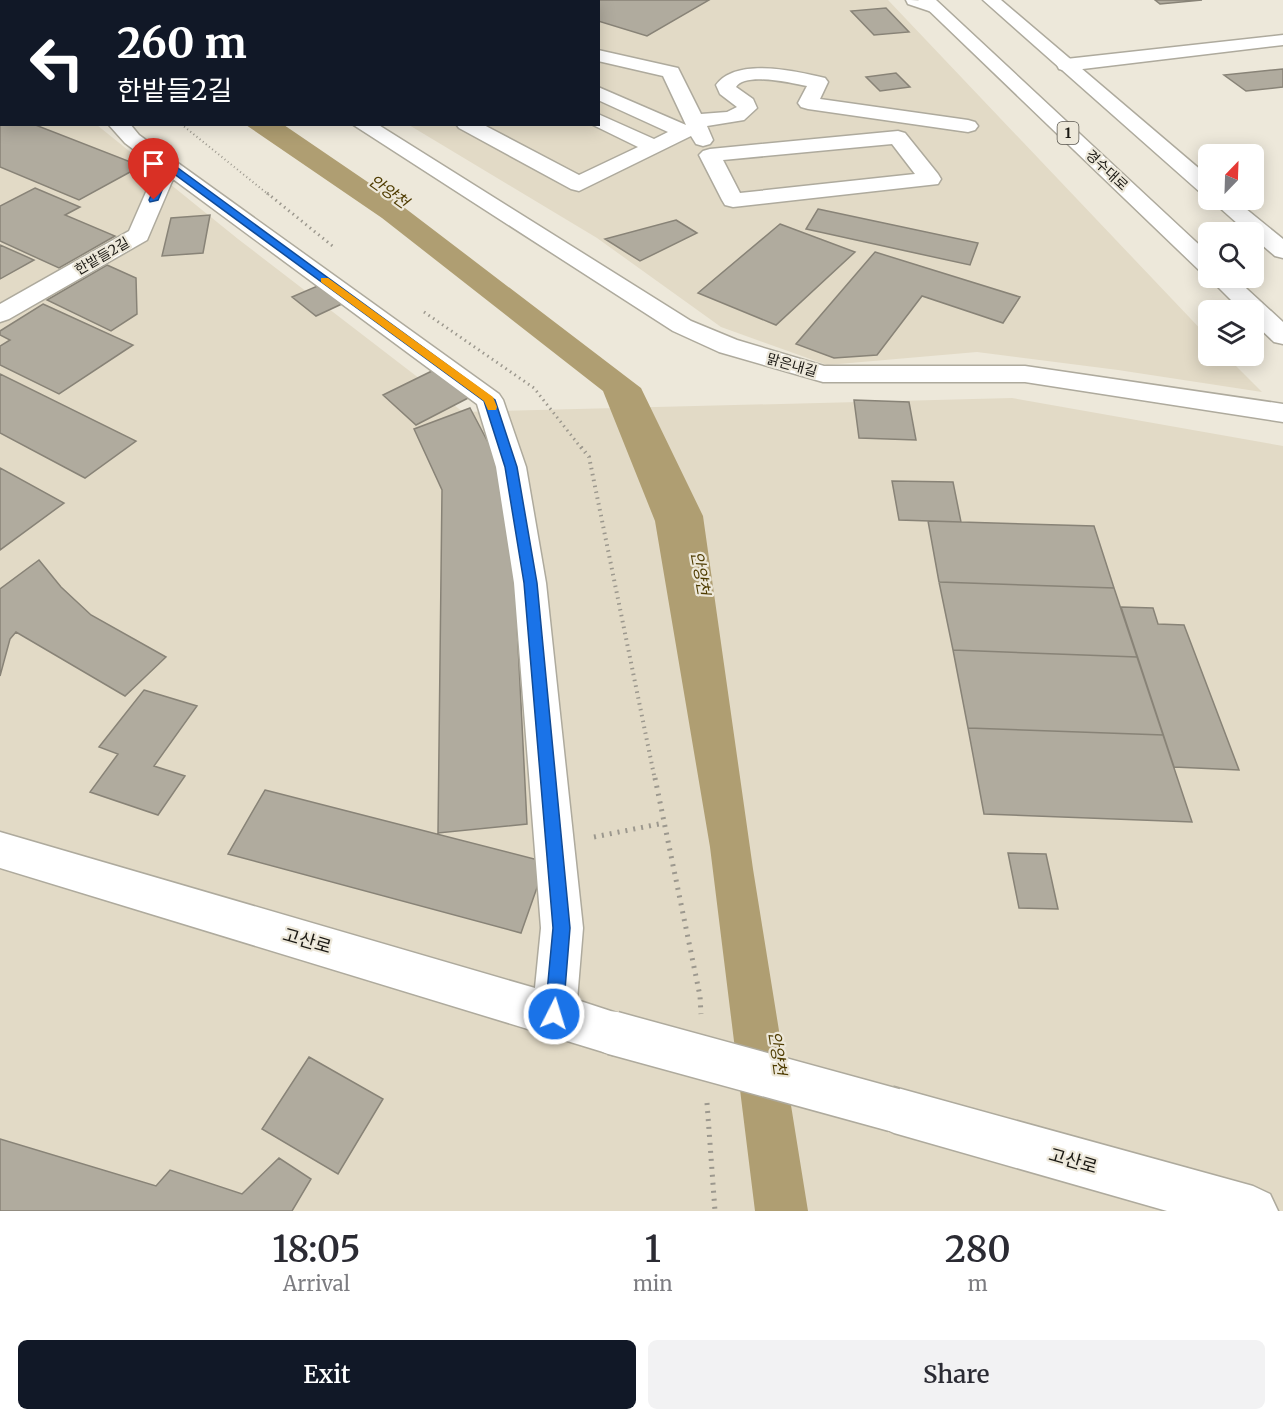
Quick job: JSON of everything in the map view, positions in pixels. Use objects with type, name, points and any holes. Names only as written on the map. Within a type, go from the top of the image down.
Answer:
[{"type":"street","points":[[914,0],[930,4]]},
{"type":"street","points":[[991,0],[1198,179]]},
{"type":"street","name":"경수대로","points":[[930,4],[1198,257]]},
{"type":"street","points":[[1066,65],[1283,40]]},
{"type":"street","points":[[600,55],[671,72],[710,155],[733,200],[774,172],[852,148],[898,137],[930,179],[877,170],[774,172],[710,155]]},
{"type":"street","points":[[694,121],[729,118],[743,113],[747,108],[746,103],[727,90],[726,85],[733,77],[758,74],[818,82],[808,103],[939,113],[968,126]]},
{"type":"street","points":[[479,127],[579,184],[684,132],[600,94]]},
{"type":"street","points":[[600,121],[655,147]]},
{"type":"street","points":[[120,126],[132,139],[489,400],[511,467],[530,583],[562,928],[554,1014]]},
{"type":"street","name":"맑은내길","points":[[365,126],[682,326],[728,346],[823,374],[1025,374],[1283,413]]},
{"type":"street","points":[[852,148],[877,170]]},
{"type":"street","points":[[852,148],[870,159],[877,170]]},
{"type":"street","name":"한밭들2길","points":[[0,314],[140,235],[168,165]]},
{"type":"street","points":[[1234,210],[1283,251]]},
{"type":"street","points":[[1232,288],[1283,336]]},
{"type":"street","name":"고산로","points":[[0,850],[613,1033],[1253,1211]]},
{"type":"path","points":[[588,839],[664,824]]},
{"type":"shaded area","points":[[600,0],[888,0],[1198,326],[1198,366],[1236,366],[1262,392],[977,352],[827,365],[721,327],[597,238],[411,126],[600,126]]},
{"type":"shaded area","points":[[0,126],[98,126],[238,239],[463,412],[1012,398],[1283,446],[1283,1211],[0,1211]]},
{"type":"water","name":"안양천","points":[[247,126],[285,126],[397,202],[641,388],[703,516],[753,869],[808,1211],[755,1211],[710,847],[655,521],[603,391],[382,218]]},
{"type":"building","points":[[600,0],[709,0],[647,36],[600,22]]},
{"type":"building","points":[[1155,0],[1202,0],[1160,4]]},
{"type":"building","points":[[886,8],[909,32],[874,35],[851,11]]},
{"type":"building","points":[[1283,69],[1283,87],[1246,91],[1224,75]]},
{"type":"building","points":[[896,73],[910,87],[880,91],[866,77]]},
{"type":"building","points":[[0,126],[38,126],[141,166],[79,200],[0,167]]},
{"type":"building","points":[[35,188],[80,207],[65,215],[115,236],[59,268],[0,241],[0,206]]},
{"type":"building","points":[[818,209],[978,243],[970,265],[806,229]]},
{"type":"building","points":[[210,215],[203,253],[162,256],[171,218]]},
{"type":"building","points":[[676,220],[697,233],[640,261],[605,239]]},
{"type":"building","points":[[780,224],[855,252],[776,325],[698,293]]},
{"type":"building","points":[[0,245],[34,260],[0,279]]},
{"type":"building","points":[[875,252],[1020,297],[1003,323],[922,296],[877,355],[834,358],[796,344]]},
{"type":"building","points":[[107,265],[136,278],[137,314],[111,331],[47,300]]},
{"type":"building","points":[[322,284],[346,302],[316,316],[292,297]]},
{"type":"building","points":[[43,304],[133,345],[59,394],[0,365],[0,346],[10,340],[0,335],[0,331]]},
{"type":"building","points":[[436,369],[470,397],[416,425],[383,395]]},
{"type":"building","points":[[0,374],[136,441],[85,478],[0,433]]},
{"type":"building","points":[[854,400],[909,402],[916,440],[859,438]]},
{"type":"building","points":[[470,408],[510,484],[527,824],[438,833],[442,490],[414,429]]},
{"type":"building","points":[[0,468],[64,503],[0,550]]},
{"type":"building","points":[[892,481],[953,482],[961,522],[899,520]]},
{"type":"building","points":[[928,521],[1094,526],[1114,588],[939,582]]},
{"type":"building","points":[[39,560],[61,587],[91,615],[166,657],[125,696],[16,632],[10,639],[0,676],[0,589]]},
{"type":"building","points":[[939,582],[1114,588],[1137,657],[953,650]]},
{"type":"building","points":[[1121,607],[1153,608],[1158,624],[1184,625],[1239,770],[1174,767]]},
{"type":"building","points":[[953,650],[1137,657],[1163,735],[968,728]]},
{"type":"building","points":[[144,690],[197,706],[154,766],[185,776],[158,815],[90,792],[118,754],[99,747]]},
{"type":"building","points":[[968,728],[1163,735],[1192,822],[984,814]]},
{"type":"building","points":[[265,790],[546,862],[521,933],[228,854]]},
{"type":"building","points":[[1008,853],[1046,854],[1058,909],[1019,908]]},
{"type":"building","points":[[309,1057],[383,1099],[338,1174],[262,1129]]},
{"type":"building","points":[[0,1139],[156,1186],[170,1170],[242,1194],[279,1158],[311,1179],[292,1211],[0,1211]]},
{"type":"slow traffic","points":[[325,280],[489,400],[492,407]]},
{"type":"route","points":[[154,200],[168,165],[489,400],[511,467],[530,583],[562,928],[554,1014]]}]
